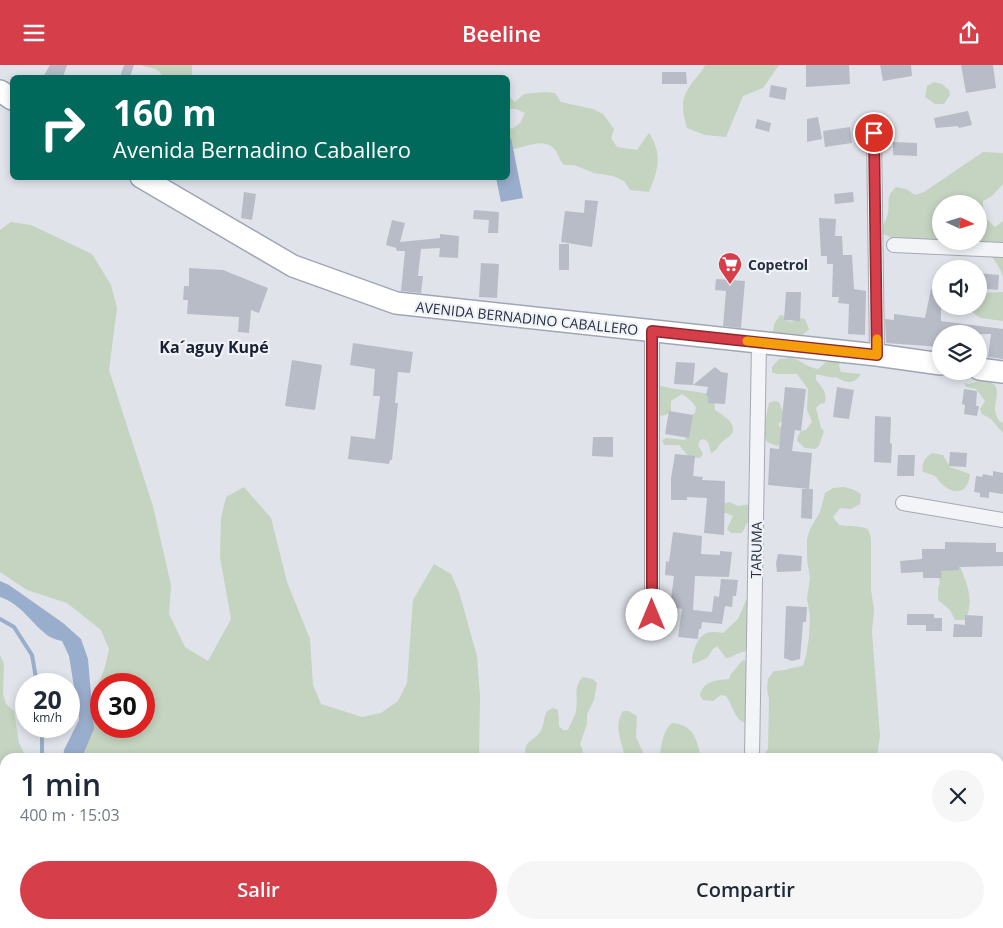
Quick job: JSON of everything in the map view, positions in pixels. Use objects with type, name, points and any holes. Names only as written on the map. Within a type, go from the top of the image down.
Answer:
[{"type":"main road","name":"AVENIDA BERNADINO CABALLERO","points":[[146,180],[293,266],[396,303],[877,355],[932,363]]},
{"type":"main road","points":[[987,370],[1003,372]]},
{"type":"street","points":[[874,133],[877,355]]},
{"type":"street","points":[[894,245],[1003,250]]},
{"type":"street","points":[[652,331],[652,615]]},
{"type":"street","name":"TARUMA","points":[[752,753],[759,343]]},
{"type":"street","points":[[903,503],[1003,520]]},
{"type":"green space","points":[[141,65],[192,65],[192,75],[162,75],[156,69]]},
{"type":"green space","points":[[705,65],[779,65],[763,88],[743,96],[726,137],[705,135],[687,128],[683,113],[685,94]]},
{"type":"green space","points":[[934,82],[942,84],[949,90],[950,95],[944,104],[935,104],[925,97],[927,86]]},
{"type":"green space","points":[[555,93],[561,102],[593,109],[603,114],[614,129],[611,138],[617,147],[637,150],[649,133],[656,148],[658,163],[649,192],[630,190],[624,181],[613,176],[594,173],[574,165],[564,165],[556,151],[546,144],[539,143],[510,149],[510,128],[512,129],[520,123],[525,113],[516,109],[510,109],[510,97],[515,102],[524,94]]},
{"type":"green space","points":[[983,152],[1003,153],[1003,184],[992,196],[988,198],[988,195],[932,195],[932,250],[941,250],[937,255],[906,249],[899,241],[881,233],[887,218],[889,197],[896,187],[906,189],[915,195],[924,192]]},
{"type":"green space","points":[[988,220],[995,227],[1003,221],[1003,277],[992,257],[985,250],[988,250]]},
{"type":"green space","points":[[11,222],[31,225],[92,254],[111,285],[117,308],[109,370],[153,506],[171,585],[169,614],[185,647],[208,661],[231,619],[220,557],[221,518],[226,497],[244,487],[271,518],[287,582],[310,639],[313,685],[321,704],[362,717],[381,713],[398,701],[407,683],[413,600],[434,564],[451,574],[459,592],[477,656],[480,697],[479,753],[74,753],[75,744],[77,738],[80,738],[80,731],[90,706],[90,738],[155,738],[155,673],[103,673],[109,649],[101,630],[67,603],[27,590],[0,572],[0,230]]},
{"type":"green space","points":[[1003,292],[1003,321],[980,318],[976,315],[987,315],[987,293]]},
{"type":"green space","points":[[780,315],[785,316],[787,321],[792,322],[801,318],[805,319],[809,329],[801,337],[773,333],[774,324]]},
{"type":"green space","points":[[791,358],[818,369],[826,362],[836,359],[840,362],[841,372],[861,374],[856,380],[850,382],[836,377],[816,375],[816,380],[824,390],[825,403],[820,404],[816,408],[821,428],[824,431],[819,446],[815,449],[805,448],[797,441],[801,431],[806,430],[812,422],[807,410],[808,389],[797,374],[777,374],[772,372],[772,367],[779,359]]},
{"type":"green space","points":[[983,380],[996,387],[995,411],[999,421],[1003,423],[1003,433],[991,419],[982,414],[980,409],[985,401],[976,389],[966,387],[964,383],[969,384]]},
{"type":"green space","points":[[661,386],[714,396],[715,410],[730,422],[733,432],[711,453],[708,442],[704,439],[700,440],[698,445],[703,454],[700,458],[689,456],[679,445],[664,445],[662,440],[667,438],[684,440],[688,437],[691,416],[695,413],[696,407],[682,394],[671,401],[671,412],[661,416],[650,412],[647,410],[644,400],[645,394]]},
{"type":"green space","points":[[779,402],[786,419],[778,424],[781,428],[781,443],[777,446],[767,442],[764,425],[769,403]]},
{"type":"green space","points":[[932,453],[943,455],[950,467],[970,474],[964,489],[952,491],[935,476],[923,472],[924,461]]},
{"type":"green space","points":[[843,487],[861,494],[860,504],[851,509],[840,508],[833,517],[839,525],[868,529],[871,538],[871,590],[874,610],[872,632],[880,736],[878,753],[765,753],[768,749],[768,679],[774,671],[803,666],[806,656],[810,617],[807,598],[810,579],[807,539],[810,529],[820,512],[825,493],[833,488]]},
{"type":"green space","points":[[729,502],[738,506],[751,504],[752,514],[742,533],[731,533],[727,529],[733,516],[719,513],[719,505]]},
{"type":"green space","points":[[936,564],[960,566],[970,600],[965,620],[955,620],[950,610],[938,600],[940,583]]},
{"type":"green space","points":[[746,600],[751,600],[750,650],[726,658],[717,646],[707,658],[693,664],[693,653],[701,637],[710,632],[723,633],[738,619]]},
{"type":"green space","points":[[0,655],[4,664],[3,694],[6,704],[14,711],[15,738],[18,738],[24,753],[0,753]]},
{"type":"green space","points":[[743,660],[752,663],[746,723],[736,716],[726,696],[721,695],[713,701],[703,700],[700,696],[701,691],[707,684],[729,679]]},
{"type":"green space","points":[[583,677],[593,679],[597,683],[594,700],[587,714],[587,724],[580,744],[583,753],[525,753],[526,746],[541,731],[547,712],[553,708],[558,710],[559,726],[563,730],[568,730],[575,716],[577,689]]},
{"type":"green space","points":[[623,711],[628,711],[637,716],[636,737],[643,753],[624,753],[618,728]]},
{"type":"green space","points":[[672,723],[679,724],[690,730],[700,753],[660,753],[664,734]]},
{"type":"water","points":[[511,138],[523,198],[501,202],[496,180],[510,180]]},
{"type":"water","points":[[0,581],[9,585],[63,623],[81,639],[88,659],[90,682],[90,738],[84,753],[64,753],[70,738],[80,738],[80,673],[72,673],[69,656],[62,641],[50,637],[8,600],[0,597]]},
{"type":"building","points":[[50,65],[67,65],[64,75],[44,75]]},
{"type":"building","points":[[124,65],[134,65],[131,75],[121,75]]},
{"type":"building","points":[[806,65],[849,65],[850,84],[806,87]]},
{"type":"building","points":[[880,65],[911,65],[912,76],[883,81]]},
{"type":"building","points":[[961,65],[993,65],[996,88],[966,93]]},
{"type":"building","points":[[662,72],[686,72],[687,84],[662,84]]},
{"type":"building","points":[[771,85],[787,88],[785,100],[769,97]]},
{"type":"building","points":[[968,111],[972,125],[959,128],[958,126],[936,128],[934,118]]},
{"type":"building","points":[[818,117],[822,139],[807,142],[807,119]]},
{"type":"building","points":[[757,119],[771,123],[769,132],[755,128]]},
{"type":"building","points":[[850,127],[852,143],[825,147],[823,131]]},
{"type":"building","points":[[893,142],[917,143],[917,156],[893,155]]},
{"type":"building","points":[[244,192],[256,194],[252,220],[241,218]]},
{"type":"building","points":[[853,192],[854,202],[835,204],[834,194]]},
{"type":"building","points":[[585,200],[598,201],[592,247],[561,242],[565,211],[584,213]]},
{"type":"building","points":[[474,210],[499,212],[498,233],[488,233],[489,220],[473,219]]},
{"type":"building","points":[[819,218],[836,219],[835,236],[842,236],[843,255],[852,255],[854,289],[866,291],[865,335],[848,334],[849,304],[838,303],[839,297],[832,297],[833,264],[827,264],[827,256],[821,256]]},
{"type":"building","points":[[392,220],[405,223],[400,242],[440,238],[440,234],[459,236],[458,258],[439,257],[440,248],[421,249],[418,276],[423,276],[421,293],[401,291],[405,251],[397,251],[396,248],[386,245]]},
{"type":"building","points":[[559,244],[569,244],[569,270],[559,270]]},
{"type":"building","points":[[481,263],[499,264],[497,298],[479,297]]},
{"type":"building","points":[[189,268],[223,270],[268,288],[259,313],[251,310],[249,333],[238,332],[239,317],[187,314],[188,300],[183,300],[184,286],[189,286]]},
{"type":"building","points":[[987,274],[999,275],[998,290],[987,289]]},
{"type":"building","name":"Copetrol","points":[[716,279],[745,281],[741,328],[723,326],[726,291],[715,290]]},
{"type":"building","points":[[931,289],[932,315],[941,315],[941,321],[972,325],[932,325],[932,346],[886,343],[885,319],[894,320],[894,314],[925,318]]},
{"type":"building","points":[[786,292],[801,292],[800,321],[784,320]]},
{"type":"building","points":[[987,327],[1003,329],[1003,359],[988,357],[991,334],[987,334]]},
{"type":"building","points":[[353,343],[413,352],[410,373],[398,372],[395,403],[398,403],[392,460],[390,460],[389,464],[348,459],[351,436],[375,439],[380,396],[373,396],[375,369],[350,365]]},
{"type":"building","points":[[292,360],[322,365],[315,410],[285,406]]},
{"type":"building","points":[[676,362],[695,363],[693,385],[674,384]]},
{"type":"building","points":[[715,367],[721,372],[728,373],[725,404],[708,403],[708,396],[706,396],[708,387],[693,385]]},
{"type":"building","points":[[785,387],[806,389],[801,431],[795,430],[792,451],[812,453],[809,489],[768,485],[770,448],[779,449]]},
{"type":"building","points":[[837,387],[854,390],[849,419],[833,417]]},
{"type":"building","points":[[964,389],[977,391],[976,406],[979,406],[977,416],[964,414],[965,405],[962,404]]},
{"type":"building","points":[[669,411],[693,415],[689,438],[665,434]]},
{"type":"building","points":[[875,416],[891,417],[891,463],[874,462]]},
{"type":"building","points":[[593,437],[613,437],[613,457],[592,456]]},
{"type":"building","points":[[950,452],[967,453],[966,467],[949,466]]},
{"type":"building","points":[[675,454],[695,456],[693,476],[703,477],[702,480],[725,481],[724,535],[704,533],[707,498],[687,497],[687,500],[671,500],[671,478]]},
{"type":"building","points":[[898,455],[915,455],[914,476],[897,476]]},
{"type":"building","points":[[993,471],[1003,473],[1003,494],[989,492],[989,498],[980,497],[980,493],[974,492],[976,476],[982,477],[983,474],[993,476]]},
{"type":"building","points":[[802,489],[813,489],[812,519],[801,518]]},
{"type":"building","points":[[673,532],[702,536],[701,554],[720,555],[720,551],[732,552],[729,577],[695,576],[693,610],[712,612],[714,596],[719,597],[721,579],[738,580],[736,596],[733,596],[732,607],[725,606],[722,624],[702,622],[698,639],[678,637],[682,609],[670,607],[674,576],[665,575],[666,561],[669,562]]},
{"type":"building","points":[[945,542],[996,543],[996,552],[1003,552],[1003,566],[959,567],[959,570],[941,571],[942,578],[923,578],[923,572],[901,573],[900,561],[922,559],[922,549],[945,549]]},
{"type":"building","points":[[778,554],[802,556],[801,571],[777,572]]},
{"type":"building","points":[[786,606],[807,607],[806,622],[803,622],[800,659],[792,661],[784,658]]},
{"type":"building","points":[[907,614],[934,614],[934,618],[942,618],[942,631],[926,631],[926,625],[907,625]]},
{"type":"building","points":[[965,615],[983,616],[982,637],[953,637],[954,624],[965,625]]},
{"type":"waterway","points":[[0,619],[14,627],[32,655],[35,673]]},
{"type":"waterway","points":[[42,738],[42,753]]},
{"type":"slow traffic","points":[[747,341],[877,355],[877,339]]},
{"type":"place","name":"Copetrol","points":[[730,285]]},
{"type":"district","name":"Ka´aguy Kupé","points":[[214,347]]},
{"type":"route","points":[[652,615],[652,331],[877,355],[874,133]]}]
